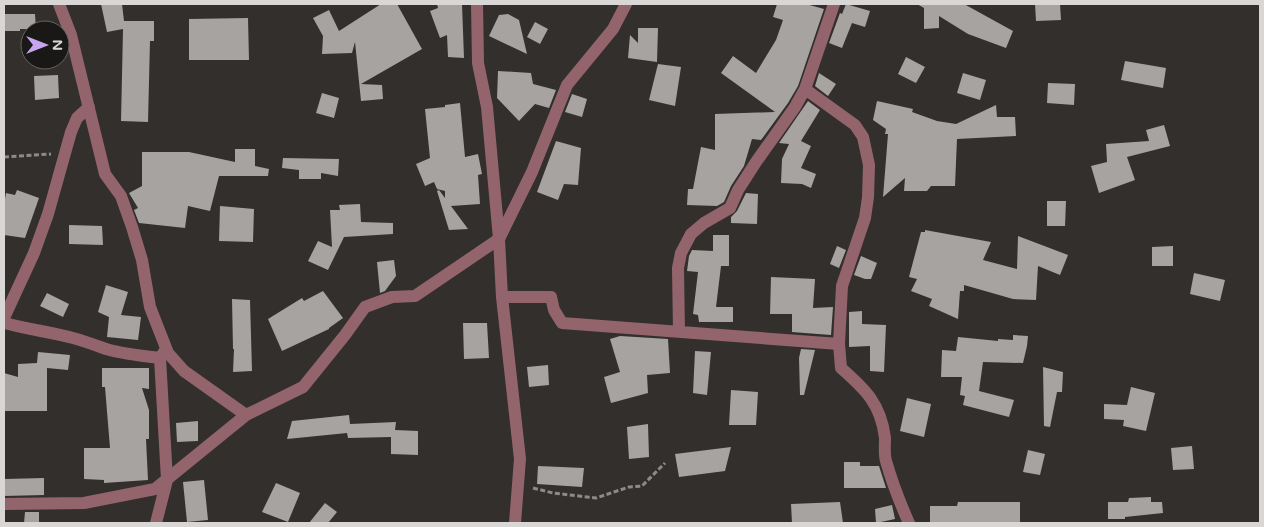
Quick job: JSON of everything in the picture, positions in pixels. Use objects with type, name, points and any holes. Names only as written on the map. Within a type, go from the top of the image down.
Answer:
[{"type":"street","points":[[59,4],[71,35],[105,174],[121,196],[142,260],[150,307],[163,353],[167,480],[156,523]]},
{"type":"street","points":[[477,4],[478,62],[487,107],[499,239],[502,297],[520,459],[515,523]]},
{"type":"street","points":[[4,504],[84,503],[155,489],[246,415],[303,387],[365,307],[392,297],[415,296],[499,239],[532,172],[567,85],[613,30],[626,4]]},
{"type":"street","points":[[679,332],[678,268],[681,253],[691,234],[704,223],[730,208],[738,190],[795,107],[805,89],[834,4]]},
{"type":"street","points":[[805,89],[855,124],[867,149],[869,165],[865,218],[842,286],[839,344],[841,368],[864,388],[879,412],[885,437],[885,459],[909,523]]},
{"type":"street","points":[[4,318],[34,253],[48,214],[77,118],[88,107]]},
{"type":"street","points":[[502,297],[551,297],[554,310],[562,323],[839,344]]},
{"type":"street","points":[[4,323],[64,335],[114,351],[163,353],[184,371],[246,415]]},
{"type":"path","points":[[4,157],[65,154]]},
{"type":"path","points":[[518,484],[553,493],[596,498],[629,487],[642,486],[665,463]]},
{"type":"building","points":[[101,4],[122,4],[124,21],[154,21],[154,41],[150,41],[148,122],[121,121],[123,29],[107,32]]},
{"type":"building","points":[[381,4],[397,4],[422,49],[361,84],[382,85],[383,99],[361,101],[355,42],[352,53],[322,54],[323,36],[313,18],[329,10],[339,31]]},
{"type":"building","points":[[437,4],[462,4],[464,58],[448,57],[447,35],[440,38],[430,11],[438,8]]},
{"type":"building","points":[[777,4],[806,4],[824,9],[798,86],[761,140],[752,139],[744,166],[731,186],[724,202],[717,206],[687,205],[688,189],[693,189],[701,147],[715,150],[715,114],[775,112],[721,73],[733,56],[756,73],[776,40],[783,20],[773,17]]},
{"type":"building","points":[[846,4],[870,11],[865,27],[852,23],[842,48],[829,43],[840,13],[842,14]]},
{"type":"building","points":[[917,4],[964,4],[1013,31],[1006,48],[968,34],[939,16],[939,28],[924,29],[924,8]]},
{"type":"building","points":[[1035,4],[1060,4],[1061,20],[1036,21]]},
{"type":"building","points":[[4,14],[35,14],[35,20],[20,20],[20,31],[4,31]]},
{"type":"building","points":[[508,14],[519,20],[527,54],[489,36],[499,15]]},
{"type":"building","points":[[248,18],[249,60],[189,60],[189,19]]},
{"type":"building","points":[[535,22],[548,29],[540,44],[527,37]]},
{"type":"building","points":[[638,28],[658,28],[657,62],[628,58],[630,35],[638,43]]},
{"type":"building","points":[[906,57],[925,67],[916,83],[898,74]]},
{"type":"building","points":[[1125,61],[1166,68],[1163,88],[1121,80]]},
{"type":"building","points":[[658,64],[681,67],[675,106],[649,100]]},
{"type":"building","points":[[498,71],[531,73],[533,84],[556,90],[549,108],[535,104],[519,121],[497,98]]},
{"type":"building","points":[[819,73],[836,84],[828,96],[815,86]]},
{"type":"building","points":[[963,73],[986,80],[980,100],[957,93]]},
{"type":"building","points":[[58,75],[59,98],[35,100],[34,76]]},
{"type":"building","points":[[1048,83],[1075,84],[1074,105],[1047,103]]},
{"type":"building","points":[[322,93],[339,98],[334,118],[316,113]]},
{"type":"building","points":[[572,94],[587,99],[582,117],[565,112]]},
{"type":"building","points":[[808,101],[820,110],[801,141],[811,146],[801,168],[816,174],[811,188],[802,184],[781,183],[782,159],[789,144],[779,143]]},
{"type":"building","points":[[877,101],[913,109],[912,112],[937,121],[956,124],[996,105],[997,117],[1015,117],[1016,136],[957,139],[955,186],[931,186],[927,191],[904,191],[905,178],[883,197],[888,134],[885,134],[886,129],[873,120]]},
{"type":"building","points":[[460,103],[465,157],[478,154],[482,174],[478,175],[480,204],[451,206],[468,229],[449,230],[437,191],[439,190],[445,198],[445,191],[437,189],[434,182],[425,186],[416,164],[430,158],[425,109]]},
{"type":"building","points":[[1164,125],[1170,146],[1127,157],[1135,180],[1099,193],[1091,166],[1107,162],[1106,144],[1149,141],[1146,130]]},
{"type":"building","points":[[556,141],[581,148],[578,185],[564,184],[558,200],[537,192]]},
{"type":"building","points":[[235,149],[255,149],[255,166],[269,169],[268,176],[219,176],[210,211],[188,206],[185,228],[139,223],[134,210],[138,208],[129,193],[142,186],[142,152],[189,152],[235,162]]},
{"type":"building","points":[[283,158],[339,159],[338,176],[321,173],[321,179],[299,179],[299,170],[282,168]]},
{"type":"building","points":[[17,190],[39,198],[25,238],[4,235],[6,193],[15,195]]},
{"type":"building","points":[[746,193],[758,194],[757,224],[731,223],[731,217],[737,211]]},
{"type":"building","points":[[1047,201],[1066,201],[1065,226],[1047,226]]},
{"type":"building","points":[[360,204],[361,222],[393,223],[393,234],[344,237],[328,270],[308,261],[318,241],[332,247],[330,210],[340,210],[339,205]]},
{"type":"building","points":[[220,206],[254,209],[253,242],[219,241]]},
{"type":"building","points":[[69,225],[102,226],[103,245],[69,244]]},
{"type":"building","points":[[925,230],[991,242],[983,260],[1017,269],[1018,236],[1068,255],[1060,275],[1038,266],[1036,300],[1013,299],[964,285],[964,291],[960,291],[958,319],[929,306],[932,299],[911,291],[917,279],[909,277],[921,232],[925,232]]},
{"type":"building","points":[[713,235],[729,235],[729,266],[721,266],[716,307],[733,307],[733,322],[699,322],[698,315],[693,314],[698,272],[687,271],[689,256],[692,250],[713,251]]},
{"type":"building","points":[[837,246],[846,250],[839,268],[830,264]]},
{"type":"building","points":[[1173,246],[1173,266],[1152,266],[1152,247]]},
{"type":"building","points":[[861,256],[877,263],[871,279],[854,275]]},
{"type":"building","points":[[394,260],[396,276],[385,291],[380,293],[377,262]]},
{"type":"building","points":[[1194,273],[1225,280],[1220,301],[1190,294]]},
{"type":"building","points":[[771,277],[815,279],[813,308],[833,307],[831,335],[792,332],[792,314],[770,314]]},
{"type":"building","points":[[106,285],[128,292],[121,315],[141,317],[138,340],[107,337],[109,317],[98,312]]},
{"type":"building","points":[[323,291],[343,318],[329,329],[282,351],[268,319],[302,298],[304,301]]},
{"type":"building","points":[[47,293],[69,304],[63,317],[40,306]]},
{"type":"building","points":[[232,299],[250,300],[252,371],[233,372]]},
{"type":"building","points":[[862,311],[862,324],[886,325],[884,372],[870,371],[870,346],[849,347],[849,312]]},
{"type":"building","points":[[463,323],[487,323],[489,358],[464,359]]},
{"type":"building","points":[[1013,335],[1028,336],[1023,363],[983,362],[979,391],[1014,400],[1009,417],[963,405],[965,396],[960,395],[962,377],[941,377],[942,350],[956,351],[958,337],[998,341],[998,339],[1013,340]]},
{"type":"building","points":[[620,336],[668,339],[670,373],[647,375],[648,393],[611,403],[604,377],[620,372],[610,339]]},
{"type":"building","points":[[801,349],[815,350],[804,395],[800,395],[799,358]]},
{"type":"building","points":[[695,351],[711,352],[707,395],[693,393]]},
{"type":"building","points":[[38,352],[70,355],[68,370],[47,368],[47,411],[4,411],[4,373],[18,377],[18,364],[37,363]]},
{"type":"building","points":[[548,365],[549,385],[529,387],[527,367]]},
{"type":"building","points":[[1043,367],[1063,372],[1062,392],[1057,392],[1050,427],[1044,426]]},
{"type":"building","points":[[102,368],[149,368],[149,389],[142,388],[149,410],[149,439],[146,439],[148,480],[104,483],[104,480],[84,479],[84,448],[110,448],[105,387],[102,387]]},
{"type":"building","points":[[1131,387],[1155,393],[1146,431],[1123,426],[1124,420],[1104,419],[1104,404],[1127,405]]},
{"type":"building","points":[[731,390],[758,392],[756,425],[729,425]]},
{"type":"building","points":[[907,398],[931,404],[924,437],[900,431]]},
{"type":"building","points":[[349,415],[350,424],[396,422],[395,430],[418,431],[418,455],[391,454],[391,437],[348,438],[347,433],[287,439],[292,421]]},
{"type":"building","points":[[198,421],[198,441],[177,442],[176,423]]},
{"type":"building","points":[[648,424],[649,457],[629,459],[627,427]]},
{"type":"building","points":[[1192,446],[1194,469],[1173,470],[1171,448]]},
{"type":"building","points":[[731,447],[725,471],[679,477],[675,454]]},
{"type":"building","points":[[1028,450],[1045,454],[1040,475],[1023,472]]},
{"type":"building","points":[[844,462],[860,462],[860,466],[879,466],[886,488],[844,488]]},
{"type":"building","points":[[538,466],[584,468],[582,487],[537,484]]},
{"type":"building","points":[[44,478],[44,495],[4,496],[4,479]]},
{"type":"building","points":[[204,480],[208,520],[187,522],[183,482]]},
{"type":"building","points":[[276,483],[300,493],[288,522],[262,512]]},
{"type":"building","points":[[1151,497],[1151,502],[1162,502],[1163,513],[1125,517],[1125,519],[1108,519],[1108,502],[1128,502],[1129,498]]},
{"type":"building","points":[[840,502],[843,523],[792,523],[791,504]]},
{"type":"building","points":[[958,502],[1020,502],[1020,523],[930,523],[930,506],[957,506]]},
{"type":"building","points":[[325,503],[337,512],[328,523],[309,523]]},
{"type":"building","points":[[892,505],[895,519],[876,523],[875,509]]},
{"type":"building","points":[[25,512],[39,512],[39,523],[24,523]]}]
